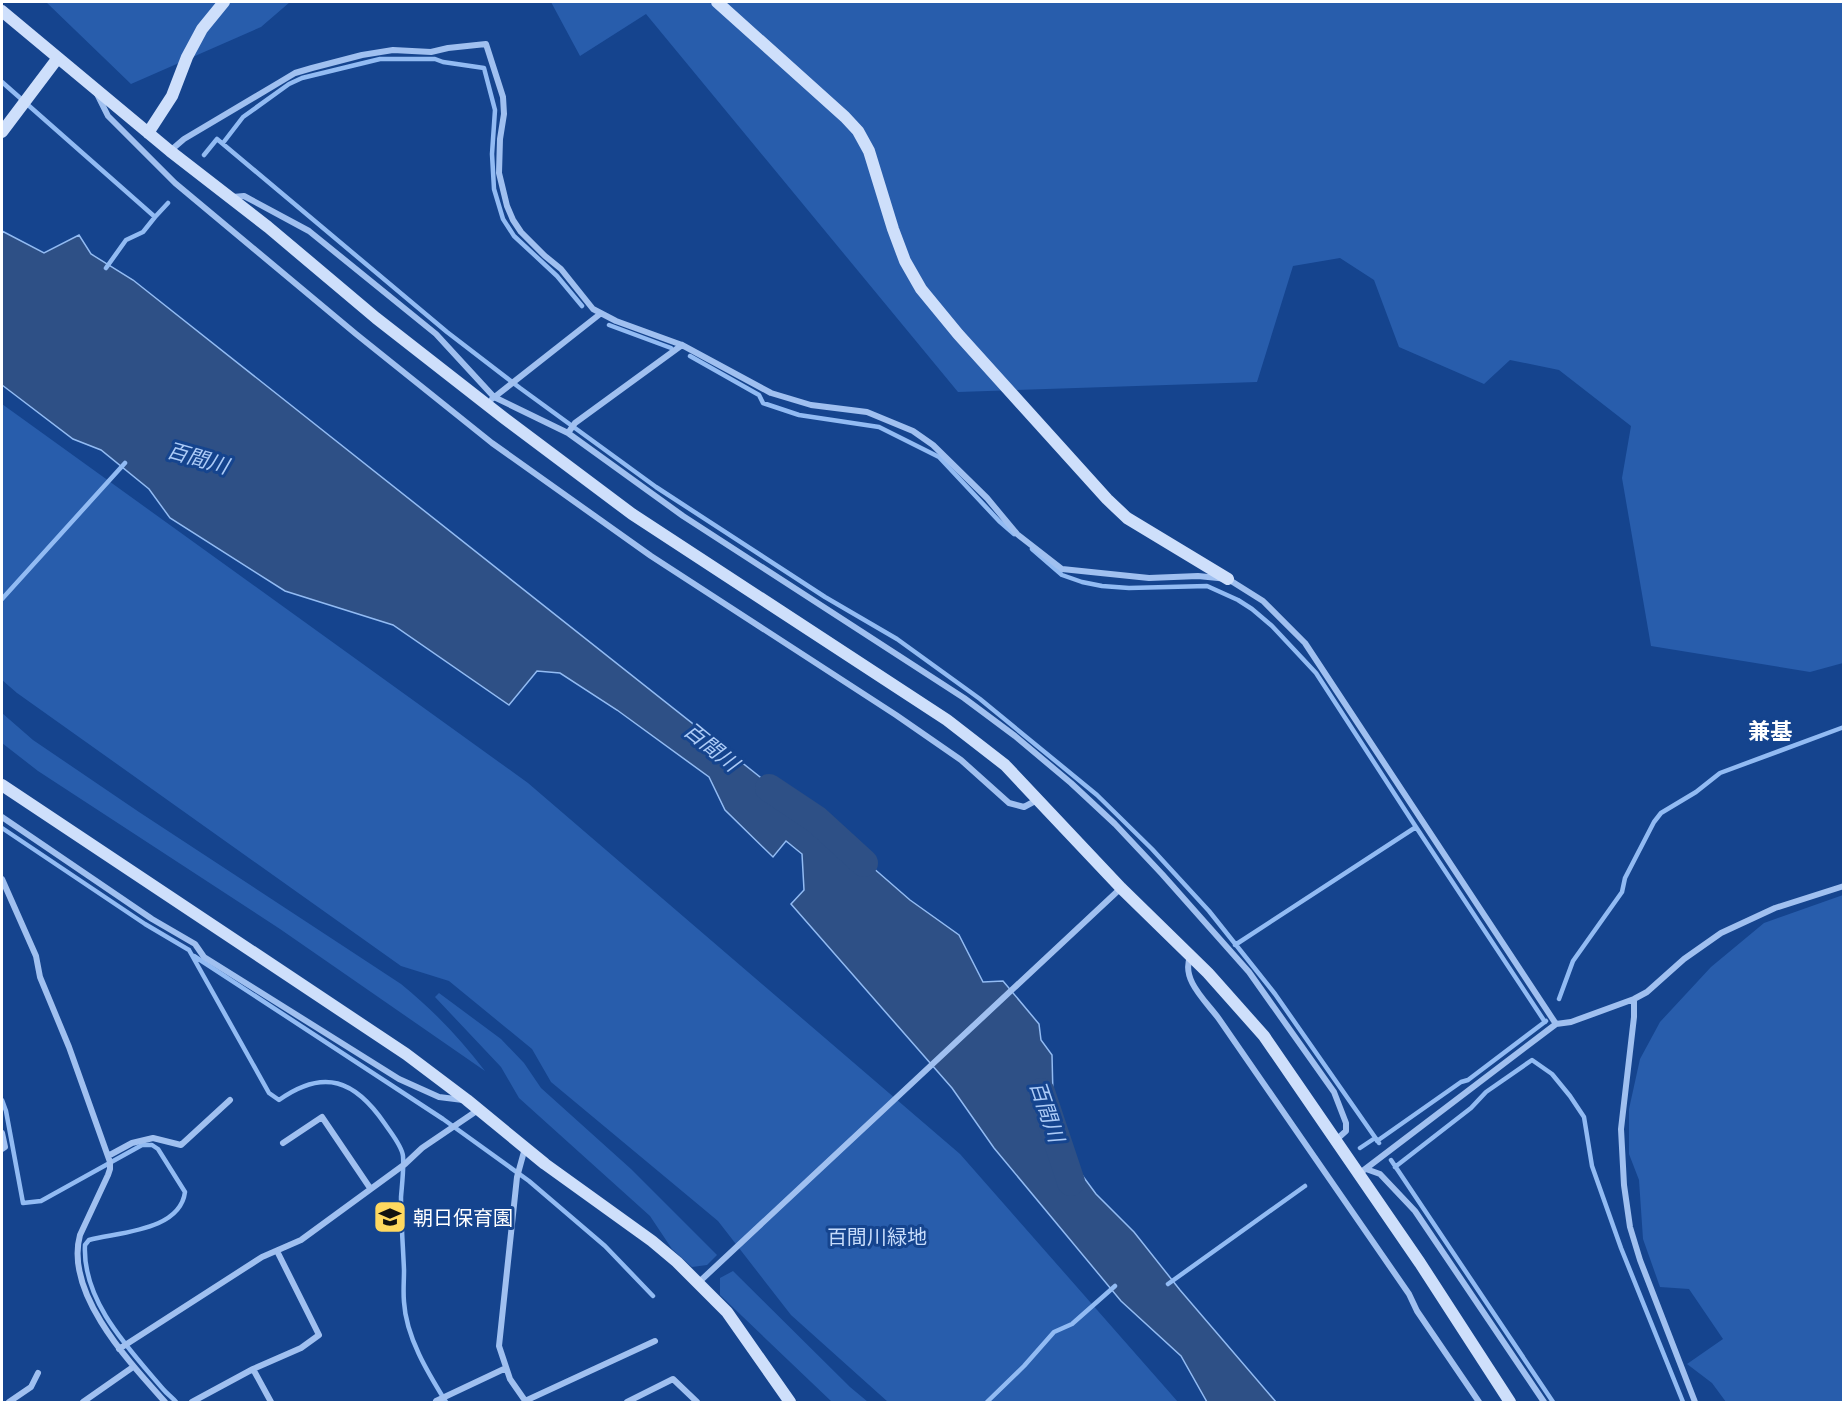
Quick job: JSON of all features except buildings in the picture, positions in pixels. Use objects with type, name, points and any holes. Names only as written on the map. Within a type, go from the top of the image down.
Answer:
[{"type":"street","points":[[148,133],[172,96],[187,57],[202,29],[224,2]]},
{"type":"street","points":[[717,2],[858,131],[869,151],[904,261],[921,289],[1002,384],[1107,499],[1127,518],[1263,601],[1305,643],[1556,1024]]},
{"type":"street","points":[[2,11],[170,151],[268,226],[375,318],[490,400],[632,514],[947,720],[1005,765],[1121,888],[1191,956],[1264,1036],[1336,1140],[1363,1171],[1510,1402]]},
{"type":"street","points":[[170,151],[184,139],[295,73],[362,55],[393,50],[431,52],[486,44],[503,97],[504,114],[499,173],[513,220],[545,256],[561,269],[593,309],[600,314],[682,345],[771,393],[811,405],[867,412],[913,431],[933,446],[979,490],[1017,534],[1062,569],[1149,578],[1198,576],[1228,579]]},
{"type":"street","points":[[2,132],[57,59]]},
{"type":"street","points":[[92,86],[108,116],[175,183],[356,334],[492,442],[651,556],[960,760],[1009,802],[1024,807],[1037,800]]},
{"type":"street","points":[[230,197],[244,196],[309,231],[436,334],[490,400],[571,428],[683,516],[964,698],[1015,736],[1071,783],[1115,824],[1211,927],[1249,972],[1334,1092],[1346,1123],[1346,1131],[1336,1140]]},
{"type":"street","points":[[490,400],[600,314]]},
{"type":"street","points":[[571,428],[682,345]]},
{"type":"street","points":[[2,785],[406,1054],[525,1148],[703,1279],[790,1402]]},
{"type":"street","points":[[2,817],[152,919],[195,944],[204,957],[399,1079],[439,1097],[467,1100]]},
{"type":"street","points":[[2,879],[36,956],[40,977],[69,1047],[109,1162]]},
{"type":"street","points":[[1363,1171],[1556,1024],[1571,1022],[1634,999],[1647,992],[1684,959],[1721,933],[1775,908],[1844,886]]},
{"type":"street","points":[[703,1279],[1121,888]]},
{"type":"street","points":[[1191,956],[1187,965],[1188,978],[1219,1019],[1402,1284],[1417,1311],[1479,1402]]},
{"type":"street","points":[[1634,999],[1621,1130],[1624,1185],[1635,1245],[1695,1402]]},
{"type":"street","points":[[165,1402],[133,1367],[125,1346],[102,1325],[79,1270],[77,1258],[80,1236],[109,1162],[132,1143],[153,1138],[181,1144],[230,1100]]},
{"type":"street","points":[[125,1346],[262,1257],[301,1240],[405,1164],[422,1148],[478,1109]]},
{"type":"street","points":[[283,1143],[322,1118],[370,1188]]},
{"type":"street","points":[[2,1133],[5,1147],[2,1149]]},
{"type":"street","points":[[525,1148],[518,1169],[499,1346],[510,1379],[525,1402],[654,1341]]},
{"type":"street","points":[[1363,1171],[1380,1174],[1415,1211],[1544,1402]]},
{"type":"street","points":[[192,1402],[253,1369],[301,1348],[319,1335],[277,1251]]},
{"type":"street","points":[[83,1402],[133,1367]]},
{"type":"street","points":[[441,1399],[506,1368]]},
{"type":"street","points":[[253,1369],[271,1402]]},
{"type":"street","points":[[9,1402],[31,1387],[38,1373]]},
{"type":"street","points":[[627,1402],[673,1380],[697,1402]]},
{"type":"green space","points":[[46,2],[290,2],[261,27],[131,84]]},
{"type":"green space","points":[[551,2],[1843,2],[1843,663],[1810,672],[1651,646],[1622,478],[1631,426],[1559,370],[1510,360],[1484,384],[1399,347],[1374,280],[1340,258],[1293,266],[1257,382],[958,392],[646,14],[580,56]]},
{"type":"green space","name":"百間川緑地","points":[[2,404],[528,783],[960,1154],[1178,1402],[888,1402],[791,1315],[718,1221],[551,1082],[532,1049],[449,981],[401,966],[17,693],[2,680]]},
{"type":"green space","points":[[2,713],[33,740],[139,812],[401,984],[446,1025],[485,1071],[280,929],[38,771],[2,743]]},
{"type":"green space","points":[[1843,895],[1843,1402],[1726,1402],[1712,1383],[1687,1364],[1723,1339],[1689,1289],[1660,1287],[1643,1239],[1639,1180],[1629,1154],[1629,1109],[1640,1059],[1660,1022],[1711,967],[1764,923]]},
{"type":"green space","points":[[439,993],[501,1039],[524,1063],[541,1088],[631,1169],[717,1255],[707,1265],[692,1267],[672,1249],[650,1216],[519,1098],[501,1067],[435,997]]},
{"type":"green space","points":[[733,1271],[868,1402],[832,1402],[720,1295],[720,1278]]},
{"type":"water","points":[[2,231],[44,253],[79,235],[91,254],[133,280],[856,853],[910,900],[959,935],[983,982],[1003,981],[1039,1024],[1041,1040],[1052,1055],[1054,1137],[1096,1194],[1134,1232],[1180,1290],[1276,1402],[1207,1402],[1181,1356],[1121,1301],[994,1148],[952,1088],[791,904],[804,890],[802,854],[786,841],[773,857],[725,810],[709,777],[617,710],[560,673],[537,671],[509,705],[393,625],[285,591],[170,518],[149,489],[101,450],[73,439],[2,385]]},
{"type":"waterway","points":[[223,143],[243,117],[289,84],[302,78],[380,59],[435,59],[484,68],[495,110],[492,154],[494,189],[503,219],[514,236],[557,276],[582,306]]},
{"type":"waterway","points":[[2,82],[155,217],[168,203]]},
{"type":"waterway","points":[[204,155],[217,139],[447,332],[520,388],[656,487],[825,597],[897,639],[980,699],[1097,795],[1152,849],[1209,911],[1275,994],[1379,1143]]},
{"type":"waterway","points":[[106,268],[126,240],[143,232],[155,217]]},
{"type":"waterway","points":[[609,325],[671,348]]},
{"type":"waterway","points":[[690,356],[759,395],[763,403],[799,415],[879,427],[939,457],[1014,534]]},
{"type":"waterway","points":[[2,599],[125,463]]},
{"type":"waterway","points":[[1032,549],[1062,575],[1082,582],[1129,588],[1207,586],[1252,609],[1272,626],[1316,673],[1416,827]]},
{"type":"waterway","points":[[1559,999],[1573,961],[1622,892],[1625,878],[1661,813],[1696,792],[1720,773],[1844,727]]},
{"type":"waterway","name":"百間川","points":[[769,788],[817,820],[864,863]]},
{"type":"waterway","points":[[1235,945],[1416,827],[1545,1022]]},
{"type":"waterway","points":[[2,828],[145,924],[189,950],[269,1093],[279,1100],[310,1084],[324,1082],[338,1084],[362,1097],[374,1109],[401,1148],[403,1156],[401,1197],[404,1294],[409,1328],[425,1367],[446,1402]]},
{"type":"waterway","points":[[194,956],[443,1119],[529,1181],[605,1246],[653,1296]]},
{"type":"waterway","points":[[1377,1141],[1461,1082],[1468,1080],[1546,1021]]},
{"type":"waterway","points":[[1395,1167],[1471,1108],[1486,1092],[1532,1060],[1552,1074],[1584,1117],[1592,1166],[1621,1248],[1683,1402]]},
{"type":"waterway","name":"百間川","points":[[1041,1092],[1071,1182]]},
{"type":"waterway","points":[[2,1100],[23,1203],[41,1201],[142,1145],[152,1145],[158,1149],[185,1192],[181,1205],[172,1215],[160,1222],[131,1232],[89,1240],[85,1245],[86,1266],[99,1305],[136,1358],[176,1402]]},
{"type":"waterway","points":[[1360,1148],[1375,1138]]},
{"type":"waterway","points":[[1391,1160],[1553,1402]]},
{"type":"waterway","points":[[1168,1284],[1305,1186]]},
{"type":"waterway","points":[[987,1402],[1024,1366],[1054,1332],[1072,1324],[1115,1286]]},
{"type":"place","name":"朝日保育園","points":[[390,1217]]},
{"type":"district","name":"兼基","points":[[1770,730]]}]
